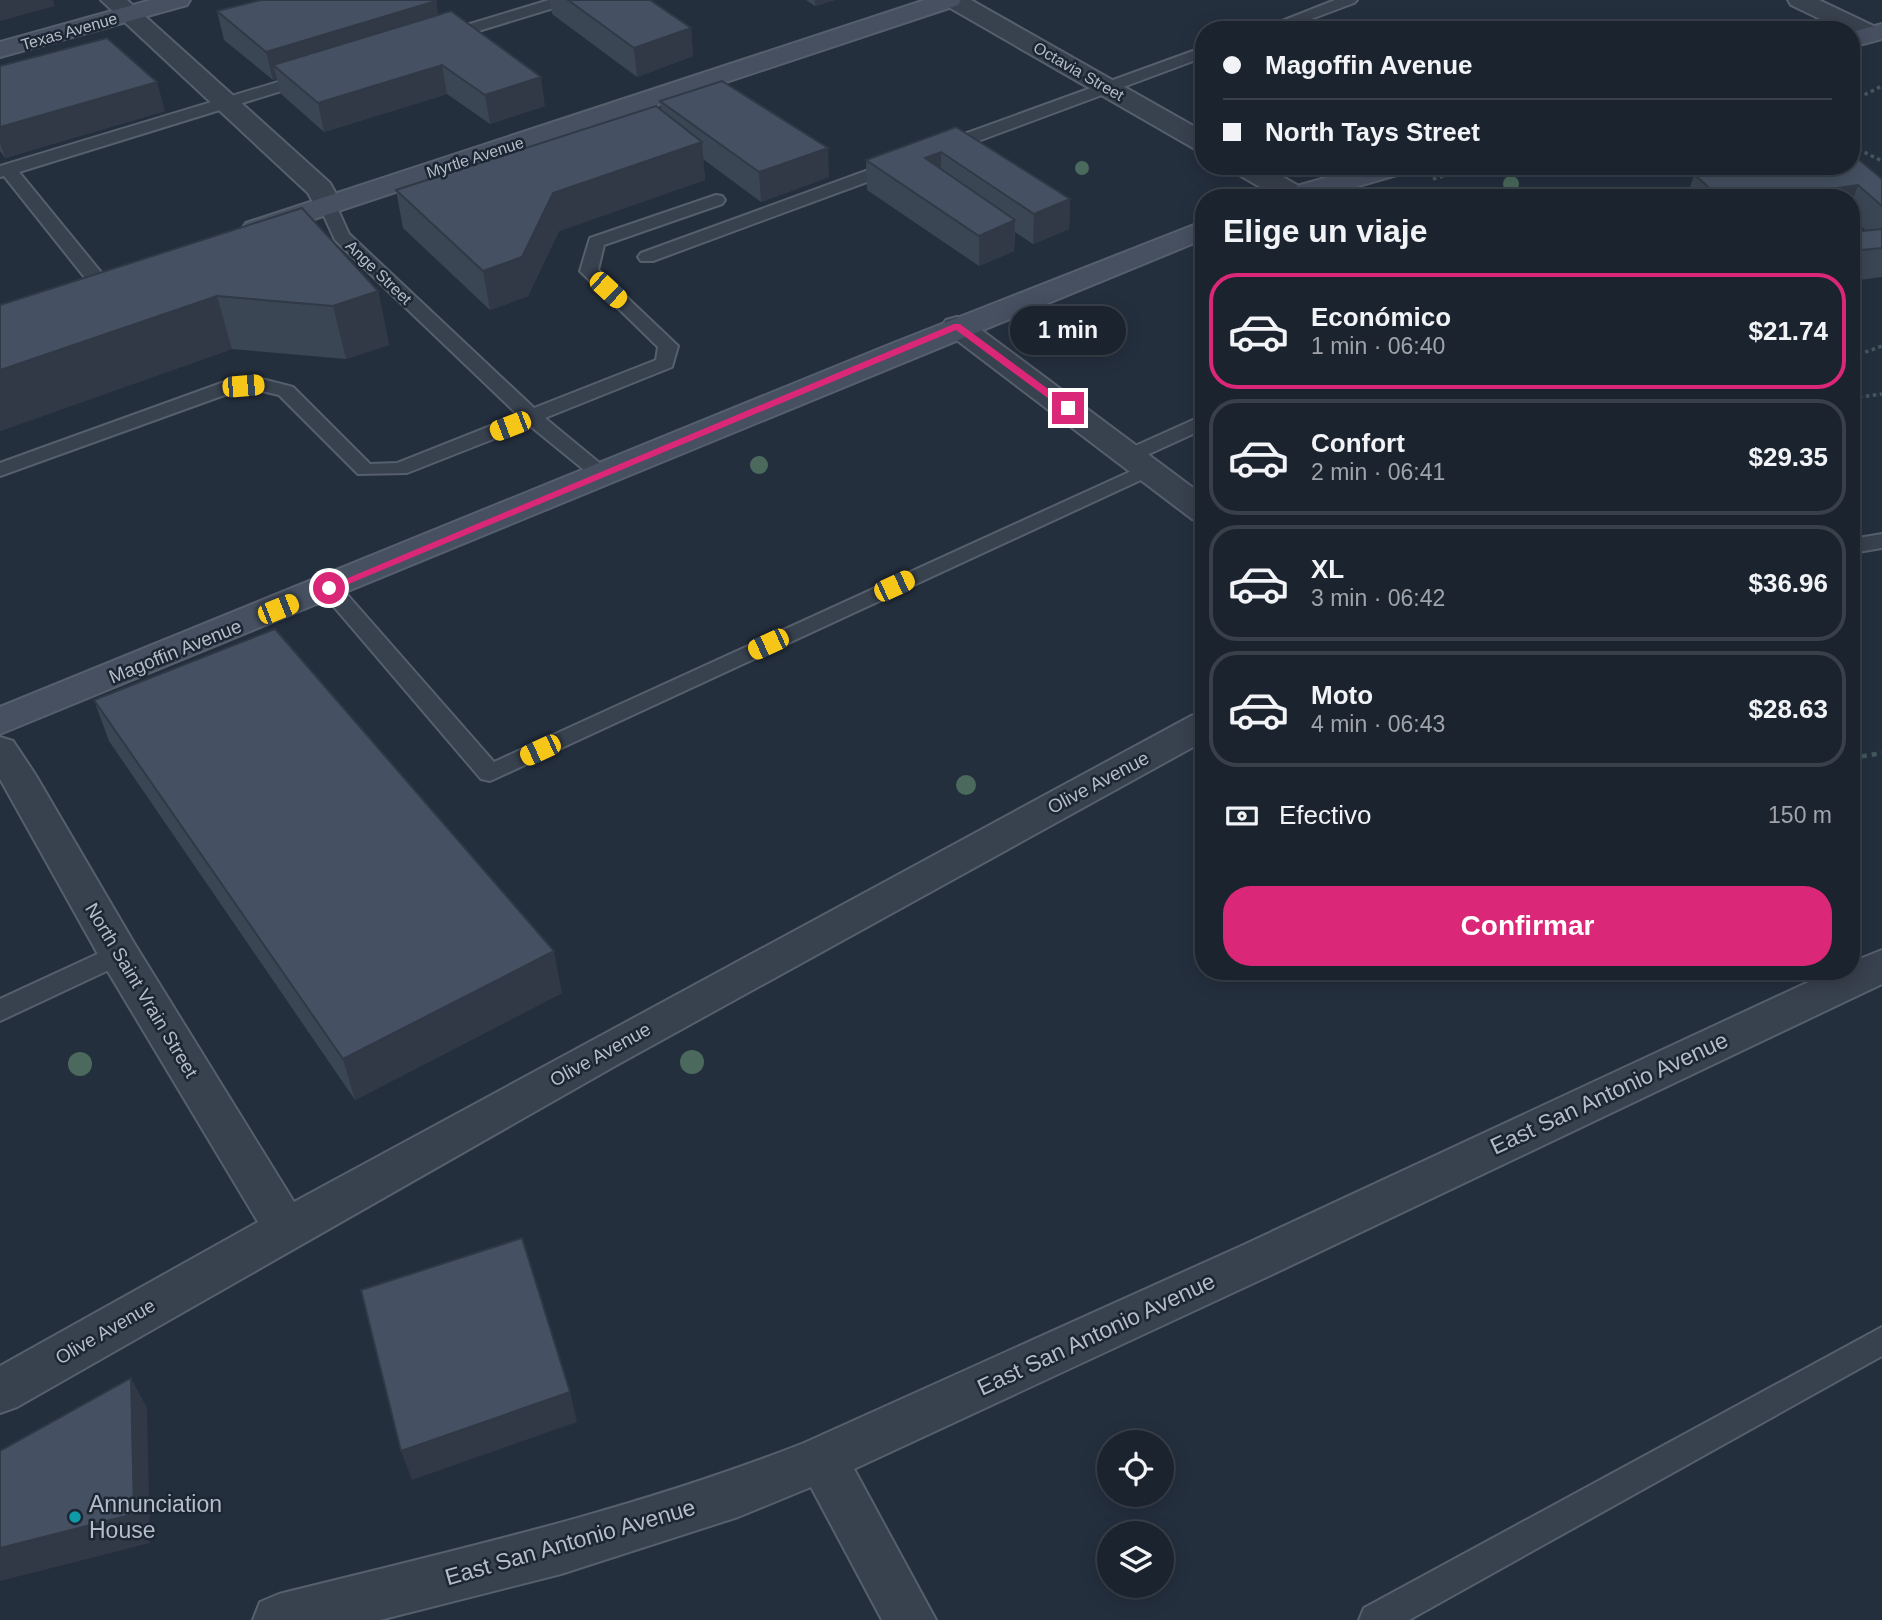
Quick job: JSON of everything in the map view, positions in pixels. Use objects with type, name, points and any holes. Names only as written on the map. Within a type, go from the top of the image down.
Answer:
[{"type":"street","name":"Texas Avenue","points":[[0,50],[120,7],[178,0]]},
{"type":"street","name":"Octavia Street","points":[[951,0],[1195,138]]},
{"type":"street","name":"Myrtle Avenue","points":[[226,239],[951,0]]},
{"type":"street","points":[[1800,0],[1842,21]]},
{"type":"street","name":"Ange Street","points":[[120,7],[320,189],[328,205]]},
{"type":"street","points":[[1258,175],[1279,189]]},
{"type":"street","points":[[1315,189],[1365,175]]},
{"type":"street","name":"Magoffin Avenue","points":[[0,721],[329,588],[957,326],[1195,233]]},
{"type":"street","points":[[85,284],[123,272]]},
{"type":"street","points":[[957,326],[1195,505]]},
{"type":"street","name":"Olive Avenue","points":[[0,1391],[286,1228],[754,968],[1195,730]]},
{"type":"street","name":"North Saint Vrain Street","points":[[0,750],[22,783],[119,954],[286,1228]]},
{"type":"street","name":"East San Antonio Avenue","points":[[279,1620],[561,1549],[738,1493],[822,1459],[1255,1261],[1848,980]]},
{"type":"street","points":[[822,1459],[910,1620]]},
{"type":"lane","points":[[421,44],[565,0]]},
{"type":"lane","points":[[1292,21],[1349,0]]},
{"type":"lane","points":[[647,257],[1195,55]]},
{"type":"lane","points":[[85,284],[4,171],[329,72]]},
{"type":"lane","points":[[0,470],[228,387],[258,384],[286,391],[365,470],[400,469],[665,363],[668,346],[589,271],[596,242],[716,200]]},
{"type":"lane","name":"Ange Street","points":[[328,205],[341,236],[532,417],[601,474]]},
{"type":"lane","points":[[329,588],[490,774],[1140,462],[1195,427]]},
{"type":"lane","points":[[1860,545],[1882,541]]},
{"type":"lane","points":[[0,1011],[119,954]]},
{"type":"lane","points":[[1376,1620],[1882,1340]]},
{"type":"path","points":[[1860,97],[1882,86]]},
{"type":"path","points":[[1860,150],[1882,161]]},
{"type":"path","points":[[1860,354],[1882,346]]},
{"type":"path","points":[[1860,397],[1882,394]]},
{"type":"path","points":[[1860,757],[1882,753]]},
{"type":"building","points":[[261,0],[436,1],[266,52],[217,11]]},
{"type":"building","points":[[568,0],[650,0],[691,28],[634,48]]},
{"type":"building","points":[[451,11],[541,77],[485,95],[442,65],[318,103],[273,65]]},
{"type":"building","points":[[107,38],[157,82],[0,127],[0,66]]},
{"type":"building","points":[[722,81],[828,148],[759,172],[660,101]]},
{"type":"building","points":[[656,106],[702,142],[553,193],[522,257],[483,271],[396,190]]},
{"type":"building","points":[[956,127],[1070,199],[1034,214],[941,152],[925,158],[1015,220],[979,236],[866,160]]},
{"type":"building","points":[[1860,161],[1882,179],[1882,206],[1858,185],[1831,189],[1710,189],[1695,175],[1860,175]]},
{"type":"building","points":[[302,208],[378,291],[333,306],[217,296],[0,370],[0,305]]},
{"type":"building","points":[[1882,229],[1882,248],[1860,250],[1860,231]]},
{"type":"building","points":[[275,629],[554,951],[343,1059],[94,700]]},
{"type":"building","points":[[522,1238],[570,1392],[401,1451],[361,1290]]},
{"type":"building","name":"Annunciation House","points":[[131,1378],[134,1514],[0,1548],[0,1451]]},
{"type":"place","name":"Annunciation House","points":[[75,1517]]},
{"type":"route","points":[[329,588],[957,326],[1068,408]]}]
